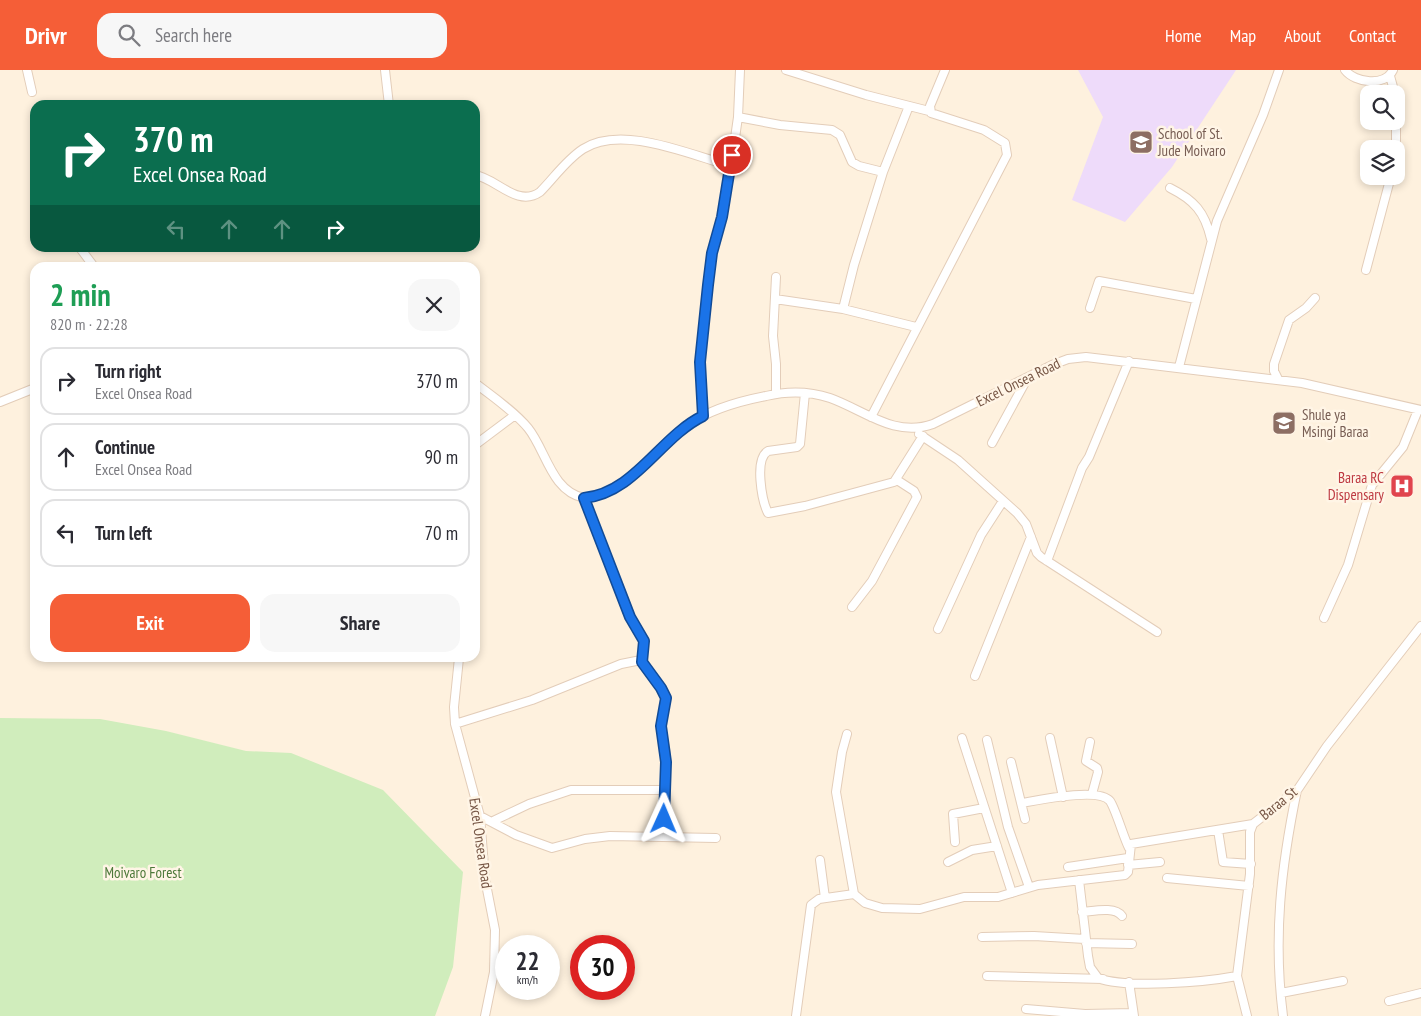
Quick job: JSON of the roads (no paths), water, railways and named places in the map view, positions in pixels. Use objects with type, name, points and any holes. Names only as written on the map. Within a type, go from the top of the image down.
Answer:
[{"type":"street","points":[[27,70],[32,92]]},
{"type":"street","points":[[385,70],[388,100]]},
{"type":"street","points":[[703,416],[700,362],[708,285],[712,253],[722,217],[731,166],[738,117],[740,70]]},
{"type":"street","points":[[786,70],[929,111],[994,134],[1005,143],[1008,151],[871,417]]},
{"type":"street","points":[[929,111],[945,70]]},
{"type":"street","points":[[1179,367],[1222,208],[1263,115],[1279,70]]},
{"type":"street","points":[[1345,70],[1351,76],[1373,81],[1380,81],[1392,73]]},
{"type":"street","points":[[843,309],[854,265],[884,172],[909,106]]},
{"type":"street","points":[[738,117],[780,125],[832,130],[840,135],[852,162],[859,166],[884,172]]},
{"type":"street","points":[[480,176],[487,177],[510,193],[532,197],[540,192],[583,149],[600,142],[617,139],[644,142],[731,166]]},
{"type":"street","points":[[1366,270],[1389,185]]},
{"type":"street","points":[[1170,188],[1189,198],[1199,207],[1207,222],[1212,240]]},
{"type":"street","points":[[776,277],[773,336],[776,364],[776,394]]},
{"type":"street","points":[[1090,308],[1099,281],[1196,299]]},
{"type":"street","points":[[775,298],[843,309],[916,328]]},
{"type":"street","points":[[1278,379],[1274,372],[1274,364],[1288,320],[1306,308],[1314,298]]},
{"type":"street","name":"Excel Onsea Road","points":[[584,498],[599,495],[621,484],[654,457],[687,425],[703,416],[776,394],[806,392],[828,397],[899,428],[912,429],[933,424],[1028,376],[1075,357],[1130,361],[1278,379],[1419,410]]},
{"type":"street","points":[[1047,561],[1082,468],[1090,457],[1130,361]]},
{"type":"street","points":[[992,443],[1028,376]]},
{"type":"street","points":[[480,387],[515,415],[534,436],[544,459],[554,474],[570,492],[584,498],[630,617],[644,641],[641,660],[666,698],[661,726],[666,755],[664,819]]},
{"type":"street","points":[[0,402],[30,390]]},
{"type":"street","points":[[806,392],[800,444],[797,447],[768,451],[761,459],[760,476],[768,513],[805,506],[897,480],[924,436]]},
{"type":"street","points":[[1324,618],[1348,565],[1372,485],[1403,448],[1419,410]]},
{"type":"street","points":[[480,441],[515,415]]},
{"type":"street","points":[[912,429],[958,460],[1004,500],[1022,519],[1037,553],[1157,632]]},
{"type":"street","points":[[852,607],[872,581],[917,497],[914,491],[897,480]]},
{"type":"street","points":[[938,629],[981,535],[1004,500]]},
{"type":"street","points":[[975,676],[1031,537]]},
{"type":"street","name":"Baraa St","points":[[1247,1016],[1237,976],[1249,886],[1251,864],[1250,840],[1253,824],[1298,790],[1327,746],[1421,626]]},
{"type":"street","points":[[455,724],[532,700],[621,664],[641,660]]},
{"type":"street","name":"Excel Onsea Road","points":[[459,662],[454,707],[455,724],[480,816],[485,879],[494,930],[494,972],[485,1016]]},
{"type":"street","points":[[847,734],[842,752],[836,792],[854,894],[865,903],[874,906],[912,910],[964,897],[998,897],[1029,887],[1125,875],[1129,848],[1110,801],[1102,796],[1092,794],[1022,802]]},
{"type":"street","points":[[962,738],[1012,893]]},
{"type":"street","points":[[1050,738],[1063,797]]},
{"type":"street","points":[[987,740],[1008,827],[1029,887]]},
{"type":"street","points":[[1090,742],[1086,761],[1097,768],[1098,772],[1092,794]]},
{"type":"street","points":[[1011,762],[1025,819]]},
{"type":"street","points":[[493,821],[529,804],[571,790],[665,790]]},
{"type":"street","points":[[1283,1016],[1278,930],[1280,887],[1298,790]]},
{"type":"street","points":[[955,842],[953,814],[984,808]]},
{"type":"street","points":[[480,816],[493,821],[516,835],[552,848],[598,837],[716,838]]},
{"type":"street","points":[[1129,848],[1134,843],[1253,824]]},
{"type":"street","points":[[1218,830],[1223,862],[1251,864]]},
{"type":"street","points":[[948,862],[972,850],[997,846]]},
{"type":"street","points":[[820,860],[825,898]]},
{"type":"street","points":[[1068,867],[1128,861],[1160,862]]},
{"type":"street","points":[[1167,878],[1249,886]]},
{"type":"street","points":[[1079,880],[1090,967],[1096,975],[1103,979]]},
{"type":"street","points":[[796,1016],[811,905],[816,900],[854,894]]},
{"type":"street","points":[[1082,912],[1111,910],[1117,911],[1122,916]]},
{"type":"street","points":[[982,937],[1034,936],[1132,944]]},
{"type":"street","points":[[987,976],[1103,979],[1129,982],[1201,981],[1237,976]]},
{"type":"street","points":[[1281,993],[1343,981]]},
{"type":"street","points":[[1026,1008],[1085,1014],[1133,1015],[1129,982]]},
{"type":"street","points":[[1389,1001],[1421,993]]},
{"type":"place","name":"School of St. Jude Moivaro","points":[[1141,142]]},
{"type":"place","name":"Shule ya Msingi Baraa","points":[[1284,423]]},
{"type":"place","name":"Baraa RC Dispensary","points":[[1402,486]]},
{"type":"park label","name":"Moivaro Forest","points":[[143,872]]}]
